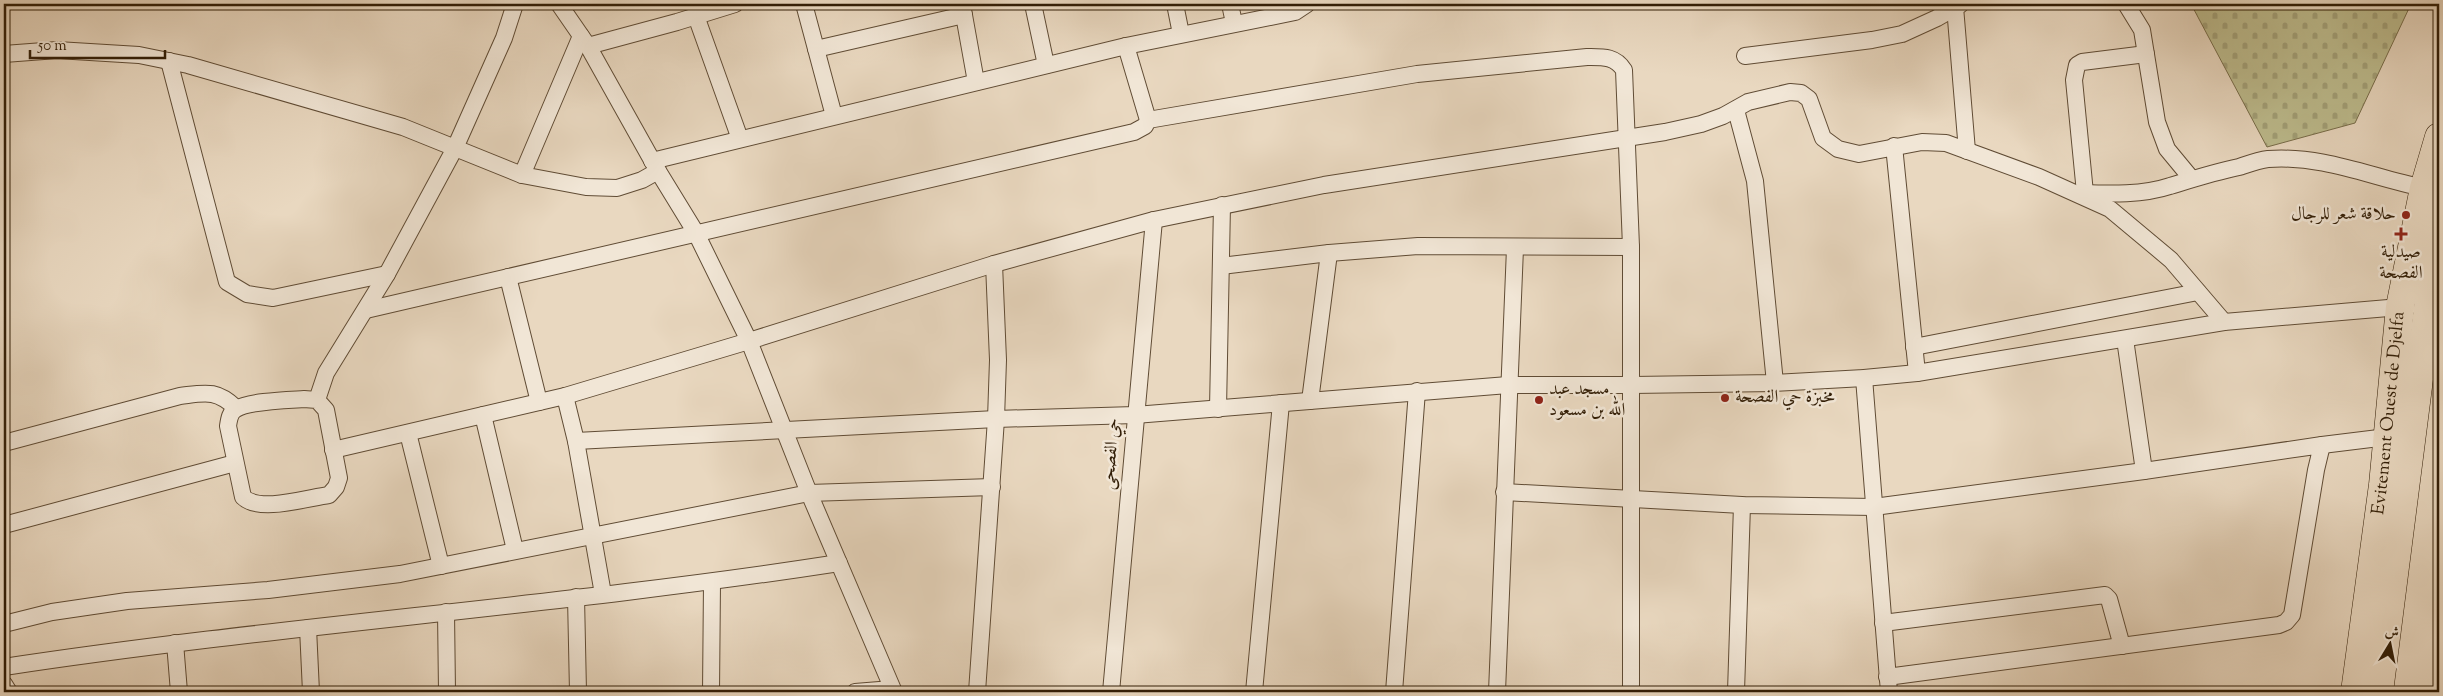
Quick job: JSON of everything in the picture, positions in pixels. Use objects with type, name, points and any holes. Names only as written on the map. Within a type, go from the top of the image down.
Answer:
[{"type":"highway","name":"Evitement Ouest de Djelfa","points":[[2355,692],[2387,437],[2400,307],[2424,188],[2439,137]]},
{"type":"highway","name":"Evitement Ouest de Djelfa","points":[[2379,692],[2439,222]]},
{"type":"street","points":[[317,400],[326,373],[387,274],[455,148],[504,38],[515,4]]},
{"type":"street","points":[[559,4],[584,41],[655,166],[696,233],[749,341],[809,494],[893,691],[855,692]]},
{"type":"street","points":[[584,41],[696,16],[735,4]]},
{"type":"street","points":[[804,4],[834,116]]},
{"type":"street","points":[[1033,4],[1046,65]]},
{"type":"street","points":[[1175,4],[1181,34]]},
{"type":"street","points":[[1230,4],[1234,23]]},
{"type":"street","points":[[4,54],[57,50],[139,55],[169,61],[268,86],[333,108],[402,127],[522,175],[586,187],[617,188],[642,180],[655,166],[740,139],[1126,46],[1296,12],[1307,4]]},
{"type":"street","points":[[2126,4],[2142,30],[2157,122],[2167,149],[2191,178]]},
{"type":"street","points":[[1745,56],[1872,40],[1902,34],[1958,5],[1967,150]]},
{"type":"street","points":[[816,49],[963,10],[976,82]]},
{"type":"street","points":[[696,16],[740,139]]},
{"type":"street","points":[[522,175],[584,41]]},
{"type":"street","points":[[1126,46],[1148,120]]},
{"type":"street","points":[[2081,193],[2074,80],[2077,65],[2082,62],[2146,54]]},
{"type":"street","points":[[366,310],[1134,132],[1141,129],[1148,120],[1417,74],[1602,57],[1611,58],[1619,62],[1624,70],[1631,247],[1631,692]]},
{"type":"street","points":[[169,61],[227,282],[247,294],[273,298],[387,274]]},
{"type":"street","points":[[333,450],[565,396],[749,341],[994,264],[1154,220],[1324,185],[1665,132],[1701,124],[1736,110],[1748,102],[1790,92],[1801,93],[1809,99],[1823,138],[1838,149],[1859,154],[1922,142],[1946,143],[2081,193],[2110,209],[2171,260],[2224,322]]},
{"type":"street","points":[[1736,110],[1756,189],[1775,383]]},
{"type":"street","points":[[1894,146],[1917,373]]},
{"type":"street","points":[[2081,193],[2116,194],[2168,187],[2191,178],[2267,160],[2336,163],[2398,183],[2424,188]]},
{"type":"street","points":[[1218,408],[1222,205]]},
{"type":"street","name":"حي الفصحى","points":[[1111,692],[1154,220]]},
{"type":"street","points":[[1220,266],[1329,253],[1418,246],[1515,248],[1631,247]]},
{"type":"street","points":[[1497,692],[1515,248]]},
{"type":"street","points":[[1310,401],[1329,253]]},
{"type":"street","points":[[977,692],[996,419],[998,360],[994,264]]},
{"type":"street","points":[[508,277],[539,402]]},
{"type":"street","points":[[1914,347],[2198,292]]},
{"type":"street","points":[[576,440],[996,419],[1135,415],[1508,384],[1775,383],[1864,378],[1917,373],[2224,322],[2400,307],[2426,313]]},
{"type":"street","points":[[2125,339],[2144,471]]},
{"type":"street","points":[[1864,378],[1888,685],[2122,646],[2279,625],[2286,622],[2292,615],[2316,470],[2322,445]]},
{"type":"street","points":[[1394,692],[1417,391]]},
{"type":"street","points":[[4,443],[180,396],[208,392],[218,395],[236,408]]},
{"type":"street","points":[[565,396],[576,440],[602,594]]},
{"type":"street","points":[[304,398],[317,400],[326,410],[339,478],[336,487],[329,494],[262,505],[249,504],[242,497],[228,426],[229,417],[236,408],[272,401],[304,398]]},
{"type":"street","points":[[1254,692],[1280,404]]},
{"type":"street","points":[[483,415],[515,550]]},
{"type":"street","points":[[408,433],[441,566]]},
{"type":"street","points":[[1504,492],[1742,505],[1874,507],[2387,437]]},
{"type":"street","points":[[4,525],[235,462]]},
{"type":"street","points":[[4,624],[52,612],[128,602],[400,574],[809,494],[992,487]]},
{"type":"street","points":[[1736,692],[1742,505]]},
{"type":"street","points":[[4,667],[174,643],[712,583],[839,563]]},
{"type":"street","points":[[711,692],[712,583]]},
{"type":"street","points":[[1883,623],[2105,596],[2109,599],[2122,646]]},
{"type":"street","points":[[576,597],[578,692]]},
{"type":"street","points":[[446,612],[447,692]]},
{"type":"street","points":[[308,628],[311,692]]},
{"type":"street","points":[[174,643],[180,692]]},
{"type":"street","points":[[4,684],[9,692]]},
{"type":"green space","points":[[2191,4],[2411,4],[2355,123],[2267,147]]},
{"type":"place","name":"حلاقة شعر للرجال","points":[[2406,215]]},
{"type":"place","name":"صيدلية الفصحة","points":[[2401,234]]},
{"type":"place","name":"مخبزة حي الفصحة","points":[[1725,398]]},
{"type":"place","name":"مسجد عبد الله بن مسعود","points":[[1539,400]]}]
